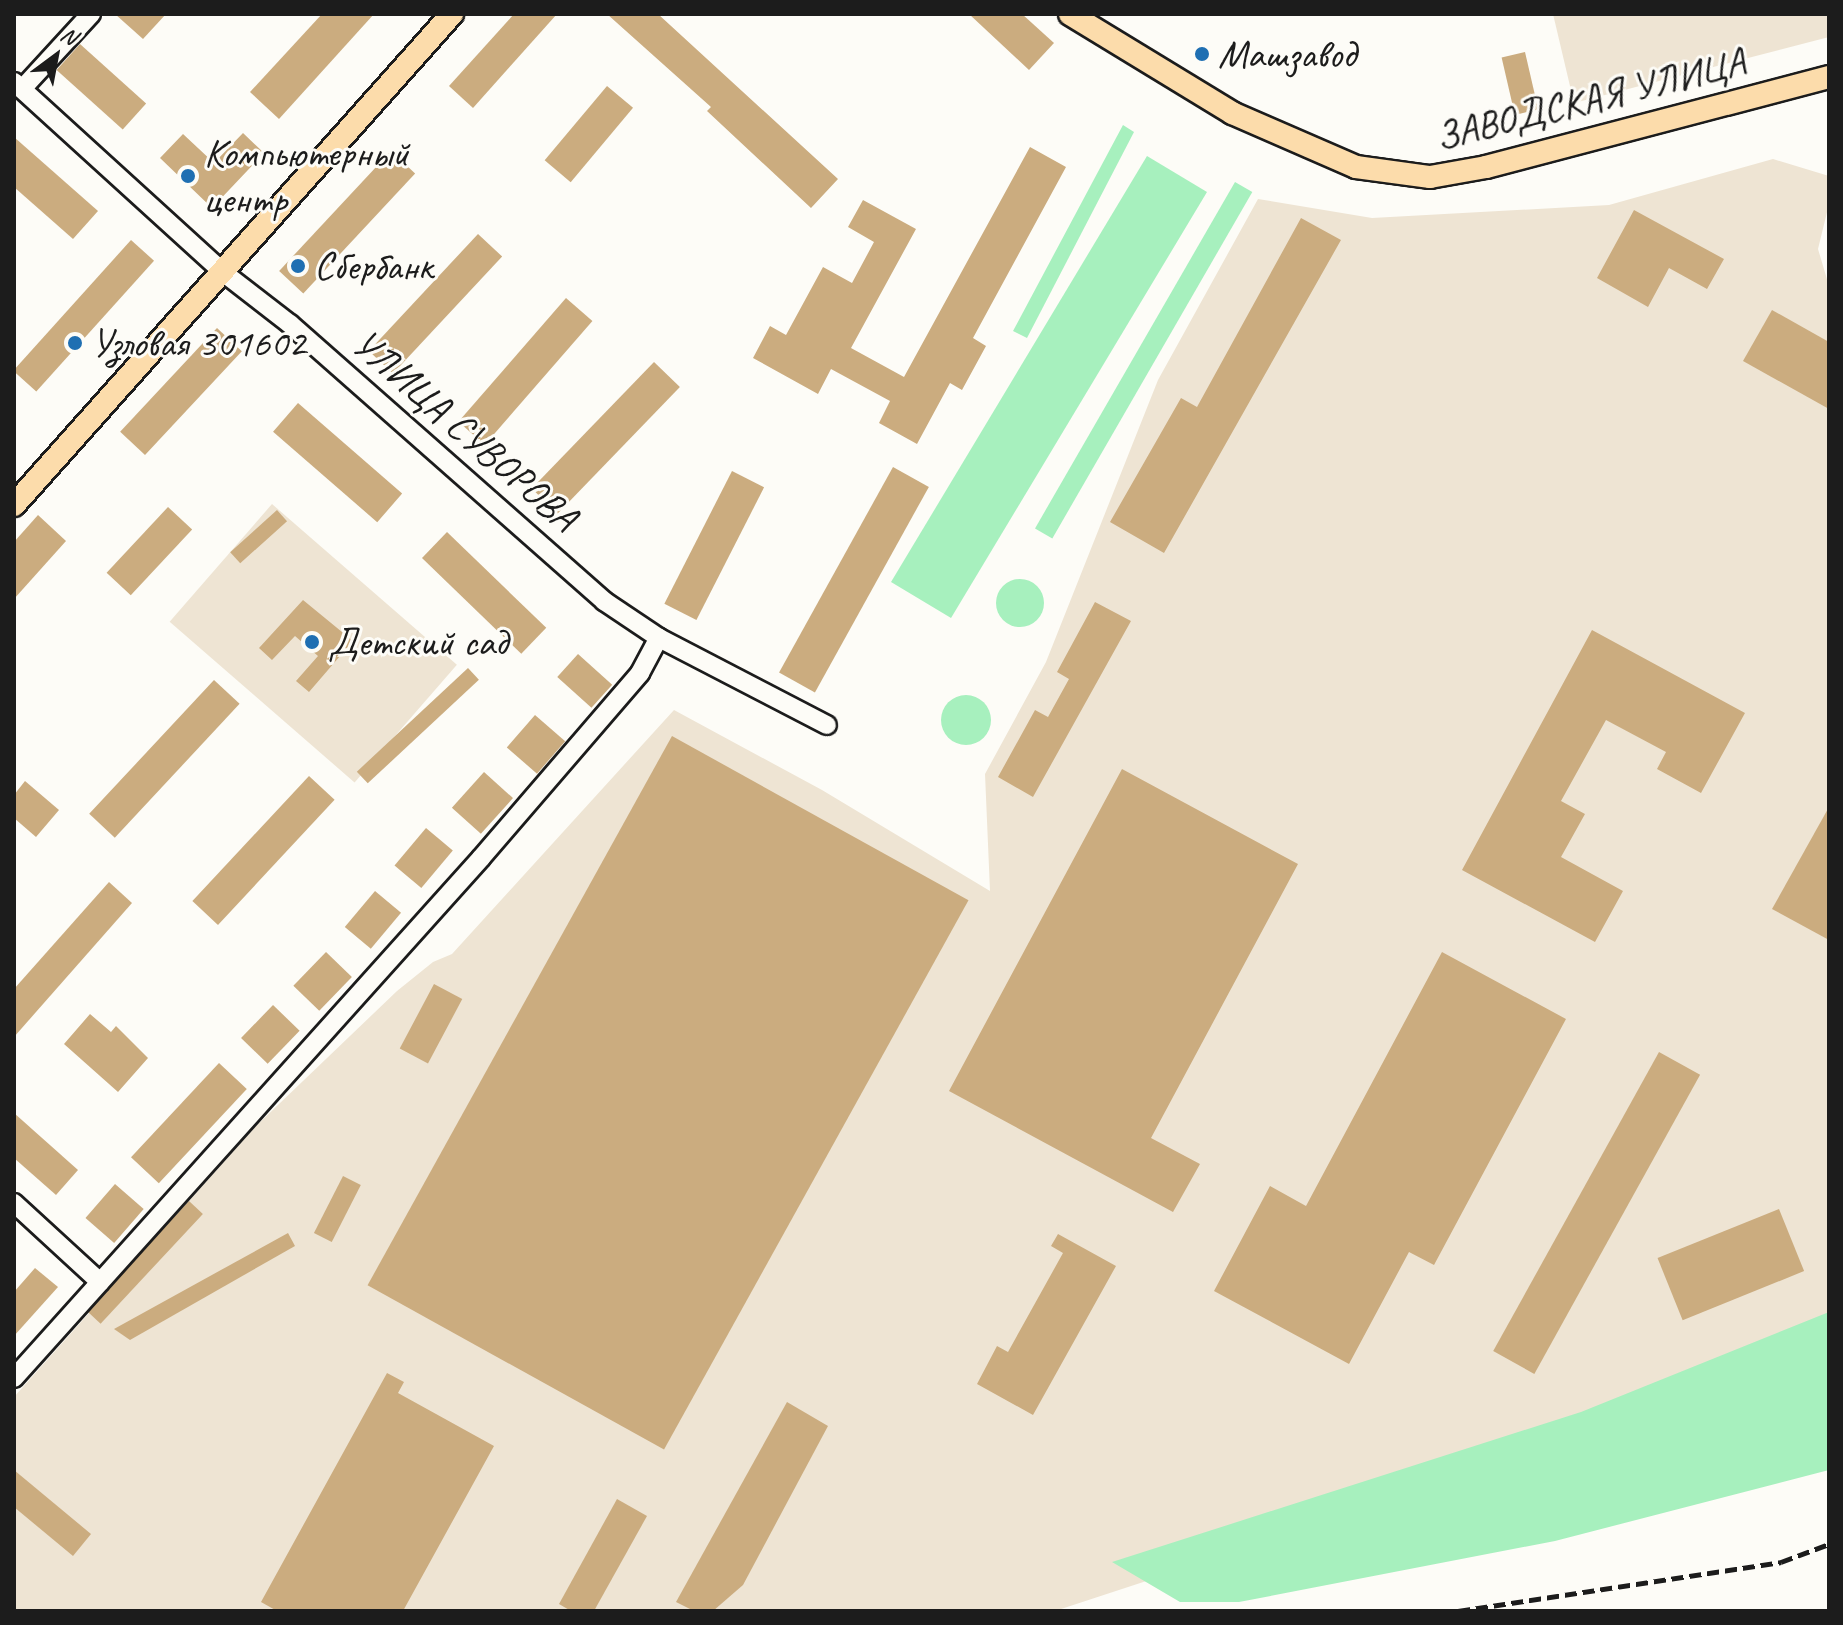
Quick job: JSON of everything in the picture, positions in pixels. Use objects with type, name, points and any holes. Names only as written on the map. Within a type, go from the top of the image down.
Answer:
[{"type":"main road","points":[[14,505],[452,14]]},
{"type":"main road","name":"ЗАВОДСКАЯ УЛИЦА","points":[[1070,14],[1232,113],[1356,167],[1430,177],[1486,167],[1829,77]]},
{"type":"street","points":[[18,86],[91,14]]},
{"type":"street","name":"УЛИЦА СУВОРОВА","points":[[18,86],[224,273],[290,324],[604,601],[659,638],[827,725]]},
{"type":"street","points":[[14,1378],[491,847],[640,673],[659,638]]},
{"type":"street","points":[[14,1203],[100,1282]]},
{"type":"shaded area","points":[[1553,14],[1829,14],[1829,37],[1574,103]]},
{"type":"shaded area","points":[[1773,159],[1829,176],[1829,204],[1818,249],[1829,286],[1829,1334],[1476,1473],[1055,1611],[14,1611],[14,1397],[256,1126],[397,991],[433,962],[452,954],[674,710],[822,790],[990,891],[985,774],[1046,662],[1158,380],[1258,199],[1372,218],[1609,205]]},
{"type":"shaded area","name":"Детский сад","points":[[272,504],[457,665],[355,782],[170,622]]},
{"type":"green space","points":[[1123,125],[1134,132],[1027,338],[1013,331]]},
{"type":"green space","points":[[1147,156],[1207,192],[951,618],[891,582]]},
{"type":"green space","points":[[1235,182],[1252,192],[1052,538],[1035,528]]},
{"type":"green space","points":[[1020,579],[1037,586],[1044,603],[1037,620],[1020,627],[1003,620],[996,603],[1003,586]]},
{"type":"green space","points":[[966,695],[983,703],[991,720],[983,737],[966,745],[949,737],[941,720],[949,703]]},
{"type":"green space","points":[[1829,1312],[1829,1470],[1555,1541],[1239,1602],[1180,1602],[1112,1562],[1581,1412]]},
{"type":"building","points":[[115,14],[166,14],[143,39]]},
{"type":"building","points":[[322,14],[374,14],[279,119],[250,92]]},
{"type":"building","points":[[514,14],[557,14],[473,108],[449,86]]},
{"type":"building","points":[[607,14],[658,14],[838,179],[811,208],[707,111],[711,107]]},
{"type":"building","points":[[969,14],[1022,14],[1054,43],[1029,70]]},
{"type":"building","points":[[80,44],[146,104],[123,130],[57,70]]},
{"type":"building","points":[[1525,52],[1538,109],[1515,115],[1502,57]]},
{"type":"building","points":[[607,86],[633,108],[571,182],[545,160]]},
{"type":"building","points":[[243,133],[264,153],[212,208],[160,158],[183,134],[214,163]]},
{"type":"building","points":[[14,137],[98,211],[73,239],[14,187]]},
{"type":"building","points":[[1030,147],[1066,167],[973,338],[986,346],[962,390],[950,383],[917,444],[879,423],[890,401],[831,369],[818,394],[753,358],[770,326],[786,335],[823,267],[852,283],[874,242],[848,227],[863,200],[916,229],[851,348],[904,377]]},
{"type":"building","points":[[391,151],[415,174],[303,293],[279,271]]},
{"type":"building","points":[[1634,210],[1724,259],[1707,289],[1669,268],[1648,307],[1597,278]]},
{"type":"building","points":[[1301,218],[1341,240],[1164,553],[1110,522],[1181,398],[1197,407]]},
{"type":"building","points":[[478,234],[502,257],[393,374],[369,351]]},
{"type":"building","points":[[131,240],[154,261],[36,392],[14,370]]},
{"type":"building","points":[[566,298],[592,321],[485,445],[458,422]]},
{"type":"building","points":[[1772,310],[1829,342],[1829,409],[1743,361]]},
{"type":"building","points":[[217,328],[242,351],[145,455],[120,432]]},
{"type":"building","points":[[654,362],[680,387],[558,514],[532,489]]},
{"type":"building","points":[[298,403],[402,494],[377,522],[273,432]]},
{"type":"building","points":[[893,467],[929,487],[815,692],[779,673]]},
{"type":"building","points":[[732,471],[764,487],[696,620],[664,604]]},
{"type":"building","points":[[168,507],[192,530],[131,595],[107,573]]},
{"type":"building","points":[[277,510],[287,521],[240,563],[230,552]]},
{"type":"building","points":[[38,515],[66,541],[14,599],[14,542]]},
{"type":"building","points":[[447,532],[546,628],[521,654],[422,558]]},
{"type":"building","points":[[303,600],[353,641],[309,692],[296,681],[318,656],[295,636],[272,660],[259,648]]},
{"type":"building","points":[[1095,602],[1131,621],[1033,797],[998,777],[1035,710],[1048,717],[1069,679],[1057,672]]},
{"type":"building","points":[[1592,630],[1745,713],[1701,793],[1657,769],[1666,752],[1606,720],[1561,801],[1585,814],[1561,857],[1623,891],[1595,942],[1462,870]]},
{"type":"building","points":[[578,654],[612,685],[591,708],[557,677]]},
{"type":"building","points":[[468,668],[479,680],[368,783],[357,772]]},
{"type":"building","points":[[214,680],[240,704],[115,838],[89,814]]},
{"type":"building","points":[[535,715],[565,741],[537,774],[507,747]]},
{"type":"building","points":[[672,736],[968,900],[664,1450],[368,1285]]},
{"type":"building","points":[[1122,769],[1298,864],[1151,1138],[1200,1164],[1173,1212],[949,1091]]},
{"type":"building","points":[[484,772],[513,798],[481,834],[452,808]]},
{"type":"building","points":[[309,776],[335,800],[218,925],[192,901]]},
{"type":"building","points":[[25,781],[59,810],[36,837],[14,818],[14,795]]},
{"type":"building","points":[[1829,807],[1829,940],[1772,909]]},
{"type":"building","points":[[426,828],[453,850],[421,888],[395,866]]},
{"type":"building","points":[[109,882],[132,903],[14,1037],[14,989]]},
{"type":"building","points":[[375,891],[401,913],[371,949],[345,927]]},
{"type":"building","points":[[326,952],[352,977],[319,1011],[293,986]]},
{"type":"building","points":[[1442,952],[1566,1019],[1434,1265],[1409,1252],[1349,1364],[1214,1291],[1270,1186],[1306,1206]]},
{"type":"building","points":[[434,984],[462,999],[428,1063],[400,1048]]},
{"type":"building","points":[[273,1005],[300,1031],[268,1064],[241,1038]]},
{"type":"building","points":[[90,1014],[111,1032],[116,1026],[148,1058],[118,1092],[64,1044]]},
{"type":"building","points":[[1659,1052],[1700,1075],[1534,1374],[1493,1351]]},
{"type":"building","points":[[219,1063],[247,1089],[159,1183],[131,1157]]},
{"type":"building","points":[[14,1113],[78,1170],[56,1195],[14,1158]]},
{"type":"building","points":[[343,1176],[361,1185],[332,1242],[314,1233]]},
{"type":"building","points":[[115,1184],[144,1209],[114,1243],[85,1218]]},
{"type":"building","points":[[189,1201],[203,1214],[101,1324],[87,1311]]},
{"type":"building","points":[[1779,1209],[1804,1271],[1683,1320],[1658,1258]]},
{"type":"building","points":[[288,1233],[295,1246],[130,1340],[114,1329]]},
{"type":"building","points":[[1058,1234],[1116,1266],[1033,1415],[977,1384],[997,1346],[1008,1352],[1063,1253],[1051,1246]]},
{"type":"building","points":[[35,1268],[58,1287],[14,1336],[14,1292]]},
{"type":"building","points":[[387,1373],[404,1382],[398,1393],[494,1446],[403,1611],[277,1611],[261,1602]]},
{"type":"building","points":[[787,1402],[828,1426],[743,1585],[713,1611],[694,1611],[676,1602]]},
{"type":"building","points":[[14,1470],[91,1534],[73,1556],[14,1507]]},
{"type":"building","points":[[617,1499],[647,1516],[594,1611],[571,1611],[559,1604]]},
{"type":"railway","points":[[1458,1611],[1781,1562],[1829,1544]]},
{"type":"place","name":"Машзавод","points":[[1202,54]]},
{"type":"place","name":"Компьютерный центр","points":[[188,176]]},
{"type":"place","name":"Сбербанк","points":[[298,266]]},
{"type":"place","name":"Узловая 301602","points":[[75,343]]},
{"type":"place","name":"Детский сад","points":[[312,642]]}]
